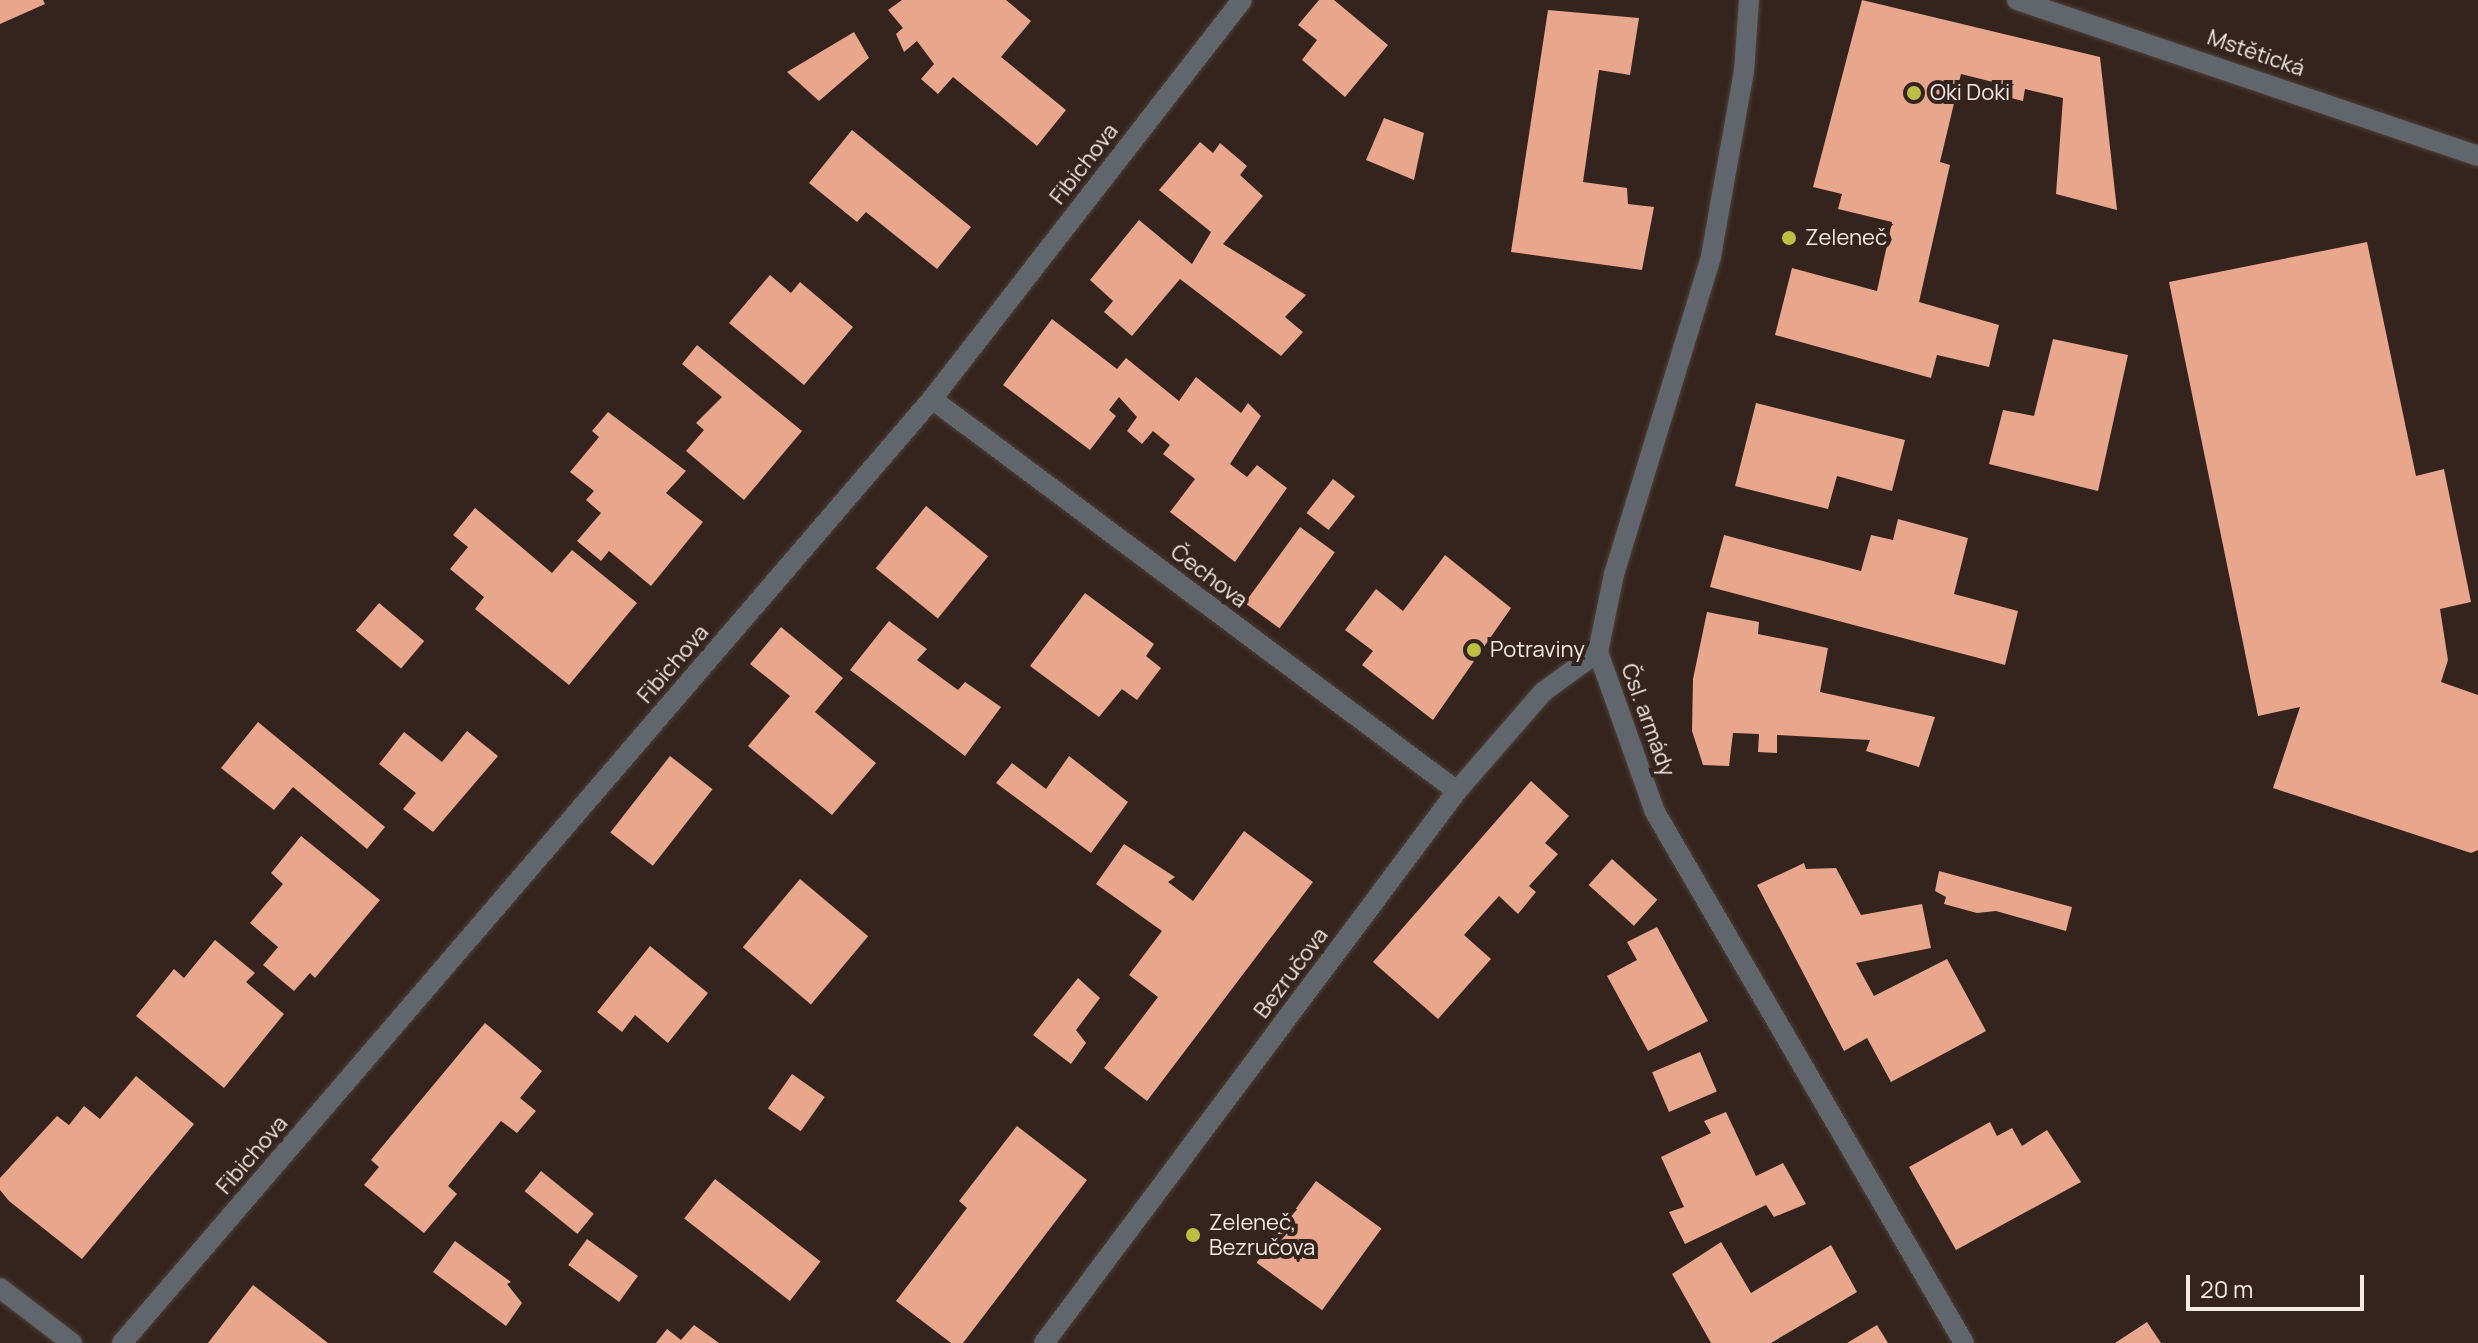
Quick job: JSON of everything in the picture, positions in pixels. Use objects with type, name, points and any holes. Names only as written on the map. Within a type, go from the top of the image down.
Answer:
[{"type":"street","name":"Fibichova","points":[[122,1343],[932,399],[1242,0]]},
{"type":"street","name":"Čsl. armády","points":[[1749,0],[1744,71],[1711,257],[1614,574],[1598,652],[1655,812],[1964,1343]]},
{"type":"street","name":"Mstětická","points":[[2017,0],[2478,156]]},
{"type":"street","name":"Čechova","points":[[932,399],[1457,791]]},
{"type":"street","name":"Bezručova","points":[[1044,1343],[1457,791],[1543,692],[1598,652]]},
{"type":"street","points":[[0,1288],[72,1343]]},
{"type":"building","points":[[0,0],[43,0],[45,4],[0,24]]},
{"type":"building","points":[[902,0],[1006,0],[1031,21],[1001,57],[1066,110],[1037,146],[953,77],[938,94],[921,79],[934,64],[917,41],[904,52],[896,34],[903,28],[888,10]]},
{"type":"building","points":[[1319,0],[1334,0],[1388,45],[1345,97],[1302,60],[1317,40],[1298,25]]},
{"type":"building","points":[[1862,0],[2100,57],[2117,210],[2056,194],[2063,98],[2025,89],[2023,101],[2003,96],[2005,85],[1961,74],[1940,162],[1950,165],[1919,302],[1999,325],[1989,367],[1937,355],[1931,378],[1775,335],[1792,268],[1877,291],[1892,222],[1838,209],[1842,194],[1813,187]]},
{"type":"building","points":[[1548,10],[1639,18],[1630,75],[1599,70],[1583,182],[1627,188],[1628,204],[1654,207],[1642,270],[1511,252]]},
{"type":"building","points":[[854,32],[869,58],[819,101],[787,72]]},
{"type":"building","points":[[1384,118],[1424,133],[1414,180],[1366,160]]},
{"type":"building","points":[[852,130],[971,227],[937,269],[866,212],[857,222],[809,183]]},
{"type":"building","points":[[1200,142],[1213,153],[1220,143],[1247,166],[1240,175],[1263,196],[1223,244],[1306,295],[1285,317],[1303,332],[1281,356],[1180,279],[1132,336],[1104,312],[1113,301],[1090,280],[1139,220],[1192,264],[1211,232],[1159,190]]},
{"type":"building","points":[[2367,242],[2416,476],[2444,469],[2471,602],[2440,609],[2448,660],[2441,682],[2478,695],[2478,850],[2471,853],[2273,788],[2300,707],[2258,716],[2169,282]]},
{"type":"building","points":[[770,275],[791,293],[800,282],[853,327],[804,385],[729,323]]},
{"type":"building","points":[[1052,319],[1117,369],[1126,358],[1179,401],[1196,377],[1241,413],[1248,403],[1261,416],[1230,464],[1247,477],[1257,465],[1287,488],[1235,562],[1170,512],[1195,479],[1163,454],[1170,445],[1153,431],[1142,444],[1127,431],[1137,417],[1119,397],[1109,410],[1116,416],[1090,450],[1003,385]]},
{"type":"building","points":[[2053,339],[2128,355],[2098,491],[1989,464],[2003,410],[2034,416]]},
{"type":"building","points":[[697,345],[802,431],[744,500],[686,451],[704,430],[696,423],[722,397],[682,364]]},
{"type":"building","points":[[1756,403],[1905,440],[1892,491],[1837,476],[1828,509],[1735,486]]},
{"type":"building","points":[[608,412],[686,471],[666,493],[703,522],[651,586],[609,551],[601,561],[577,541],[601,513],[586,500],[594,491],[570,472],[599,437],[592,431]]},
{"type":"building","points":[[1333,479],[1355,496],[1329,530],[1307,513]]},
{"type":"building","points":[[926,506],[988,556],[938,619],[876,568]]},
{"type":"building","points":[[475,508],[552,573],[572,550],[637,603],[569,685],[475,609],[484,597],[450,569],[468,547],[453,535]]},
{"type":"building","points":[[1898,519],[1968,538],[1954,594],[2018,611],[2005,665],[1710,587],[1724,535],[1861,571],[1871,535],[1893,540]]},
{"type":"building","points":[[1300,527],[1335,552],[1280,628],[1245,603]]},
{"type":"building","points":[[1445,555],[1511,608],[1433,720],[1362,665],[1373,651],[1345,630],[1376,589],[1403,611]]},
{"type":"building","points":[[1085,593],[1154,644],[1146,656],[1161,668],[1137,700],[1122,689],[1099,717],[1030,666]]},
{"type":"building","points":[[379,603],[424,641],[401,669],[356,631]]},
{"type":"building","points":[[1707,612],[1759,622],[1758,634],[1828,648],[1820,692],[1935,717],[1919,767],[1866,751],[1870,740],[1777,735],[1777,753],[1758,752],[1759,734],[1733,733],[1729,766],[1703,765],[1692,731],[1693,679]]},
{"type":"building","points":[[889,621],[927,649],[917,660],[958,690],[965,682],[1001,707],[965,756],[850,670]]},
{"type":"building","points":[[781,627],[843,678],[815,712],[876,763],[832,815],[748,746],[790,696],[750,664]]},
{"type":"building","points":[[258,722],[385,827],[367,849],[293,787],[274,810],[221,768]]},
{"type":"building","points":[[467,731],[498,756],[433,832],[403,809],[416,793],[379,764],[404,732],[442,762]]},
{"type":"building","points":[[670,756],[713,789],[653,866],[610,832]]},
{"type":"building","points":[[1069,756],[1128,802],[1091,853],[996,783],[1012,763],[1046,789]]},
{"type":"building","points":[[1531,781],[1569,816],[1545,843],[1558,854],[1529,886],[1536,892],[1518,914],[1499,896],[1464,935],[1491,959],[1438,1019],[1373,962]]},
{"type":"building","points":[[1244,831],[1313,882],[1147,1101],[1104,1068],[1158,997],[1129,975],[1162,931],[1096,884],[1124,844],[1175,877],[1168,882],[1193,901]]},
{"type":"building","points":[[301,836],[380,900],[315,978],[310,973],[294,991],[263,965],[278,947],[250,923],[283,884],[271,873]]},
{"type":"building","points":[[1612,859],[1657,900],[1634,926],[1589,885]]},
{"type":"building","points":[[1804,863],[1806,869],[1836,868],[1861,915],[1922,904],[1931,948],[1856,963],[1874,996],[1947,959],[1986,1031],[1891,1082],[1867,1038],[1844,1051],[1757,885]]},
{"type":"building","points":[[1939,871],[2072,907],[2066,931],[1996,911],[1977,913],[1944,904],[1946,897],[1935,891]]},
{"type":"building","points":[[800,879],[868,936],[811,1004],[743,947]]},
{"type":"building","points":[[1657,927],[1708,1021],[1648,1051],[1607,976],[1637,960],[1627,942]]},
{"type":"building","points":[[215,940],[255,973],[246,982],[284,1014],[224,1088],[136,1016],[174,969],[184,978]]},
{"type":"building","points":[[650,946],[708,993],[668,1043],[635,1015],[622,1032],[597,1012]]},
{"type":"building","points":[[1078,978],[1100,998],[1076,1030],[1086,1043],[1071,1064],[1033,1035]]},
{"type":"building","points":[[485,1023],[542,1071],[520,1098],[536,1111],[517,1133],[501,1121],[448,1186],[457,1194],[424,1233],[364,1185],[379,1167],[371,1160]]},
{"type":"building","points":[[1700,1052],[1717,1092],[1669,1112],[1652,1072]]},
{"type":"building","points":[[792,1074],[825,1097],[801,1131],[768,1108]]},
{"type":"building","points":[[136,1076],[194,1124],[82,1259],[9,1201],[0,1190],[0,1178],[57,1116],[69,1125],[84,1106],[100,1119]]},
{"type":"building","points":[[1726,1112],[1756,1176],[1783,1163],[1806,1204],[1774,1217],[1766,1205],[1685,1244],[1669,1212],[1684,1207],[1661,1157],[1711,1133],[1704,1121]]},
{"type":"building","points":[[1990,1122],[1997,1136],[2012,1128],[2022,1146],[2047,1130],[2081,1182],[1956,1250],[1909,1167]]},
{"type":"building","points":[[1017,1126],[1087,1180],[963,1343],[951,1343],[896,1301],[967,1208],[959,1201]]},
{"type":"building","points":[[541,1171],[594,1214],[577,1234],[525,1191]]},
{"type":"building","points":[[715,1179],[821,1261],[790,1301],[684,1218]]},
{"type":"building","points":[[1316,1181],[1382,1229],[1322,1310],[1257,1263]]},
{"type":"building","points":[[587,1239],[638,1276],[619,1302],[568,1265]]},
{"type":"building","points":[[455,1241],[511,1282],[507,1284],[522,1303],[506,1326],[433,1272]]},
{"type":"building","points":[[1721,1242],[1751,1293],[1831,1245],[1857,1292],[1771,1343],[1711,1343],[1672,1274]]},
{"type":"building","points":[[253,1285],[328,1343],[208,1343]]},
{"type":"building","points":[[2147,1322],[2161,1343],[2115,1343]]},
{"type":"building","points":[[694,1325],[719,1343],[656,1343],[667,1329],[681,1340]]},
{"type":"building","points":[[1877,1325],[1888,1343],[1847,1343]]},
{"type":"place","name":"Oki Doki","points":[[1914,93]]},
{"type":"place","name":"Zeleneč","points":[[1789,238]]},
{"type":"place","name":"Potraviny","points":[[1474,650]]},
{"type":"place","name":"Zeleneč, Bezručova","points":[[1193,1235]]}]
